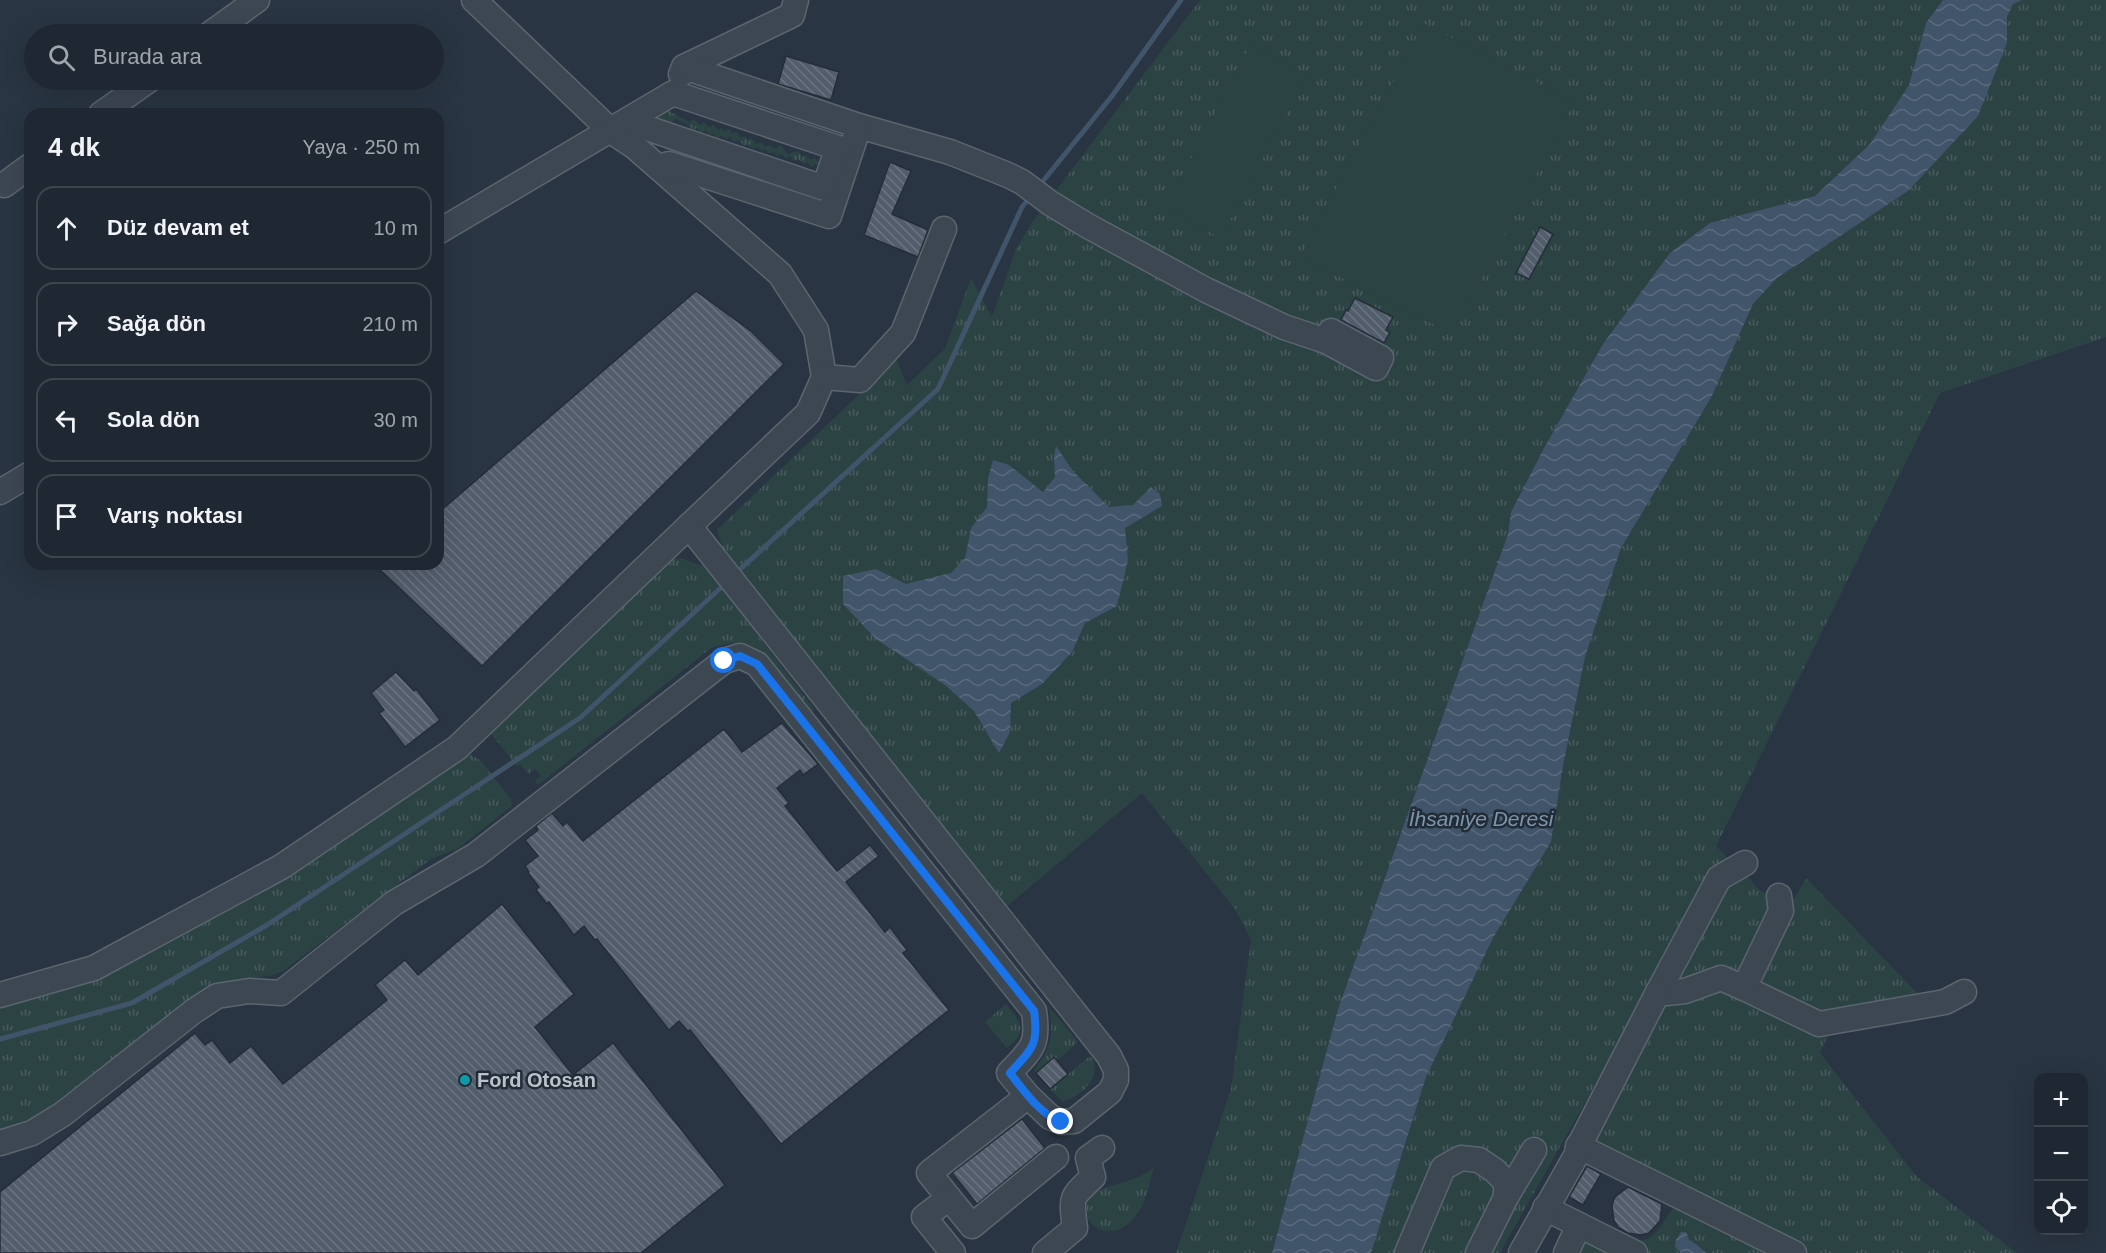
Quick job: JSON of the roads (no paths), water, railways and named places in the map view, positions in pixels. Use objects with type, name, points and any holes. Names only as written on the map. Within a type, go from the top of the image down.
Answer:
[{"type":"street","points":[[224,24],[257,0]]},
{"type":"street","points":[[0,995],[94,968],[281,867],[457,748],[808,412],[824,377],[816,330],[780,274],[635,147],[619,126],[474,0]]},
{"type":"street","points":[[444,228],[673,93],[684,67],[792,15],[796,0]]},
{"type":"street","points":[[684,67],[859,126],[950,153],[1022,182],[1050,203],[1088,226],[1206,290],[1284,327],[1326,341]]},
{"type":"street","points":[[110,108],[135,90]]},
{"type":"street","points":[[619,126],[824,188],[838,148],[673,93]]},
{"type":"street","points":[[658,167],[669,164],[829,216],[859,126]]},
{"type":"street","points":[[4,185],[24,170]]},
{"type":"street","points":[[824,377],[860,380],[903,333],[944,230]]},
{"type":"street","points":[[0,492],[24,478]]},
{"type":"street","points":[[0,1143],[32,1133],[63,1114],[194,1011],[217,996],[249,991],[281,993],[394,903],[476,855],[724,661],[740,656],[757,664],[1034,1011],[1037,1031],[1032,1049],[1010,1073],[1028,1096],[1050,1118],[1061,1122],[1074,1121],[1110,1092],[1116,1080],[1116,1070],[1101,1047],[689,526]]},
{"type":"street","points":[[1521,1253],[1577,1154],[1578,1146],[1719,878],[1745,863]]},
{"type":"street","points":[[1744,988],[1781,911],[1779,896]]},
{"type":"street","points":[[1657,994],[1685,991],[1721,978],[1819,1024],[1945,1002],[1964,992]]},
{"type":"street","points":[[1028,1096],[929,1173],[972,1226],[1056,1157]]},
{"type":"street","points":[[1578,1146],[1794,1253]]},
{"type":"street","points":[[1045,1253],[1075,1228],[1072,1203],[1078,1191],[1092,1177],[1088,1158],[1102,1148]]},
{"type":"street","points":[[1478,1253],[1506,1197],[1534,1150]]},
{"type":"street","points":[[1407,1253],[1443,1168],[1461,1158],[1479,1160],[1506,1182],[1506,1197]]},
{"type":"street","points":[[949,1198],[924,1217],[953,1253]]},
{"type":"street","points":[[1545,1208],[1635,1253]]},
{"type":"street","points":[[1566,1253],[1579,1225]]},
{"type":"water","name":"İhsaniye Deresi","points":[[1943,0],[2022,0],[2013,4],[2007,17],[2007,43],[1978,116],[1908,191],[1777,278],[1753,304],[1712,396],[1621,548],[1585,657],[1563,766],[1551,842],[1493,938],[1426,1077],[1371,1253],[1272,1253],[1338,1009],[1508,534],[1511,512],[1544,448],[1603,344],[1670,253],[1710,223],[1815,196],[1870,144],[1909,85],[1926,23]]},
{"type":"water","points":[[1056,446],[1073,471],[1109,507],[1133,505],[1151,487],[1160,494],[1162,506],[1125,528],[1128,560],[1117,606],[1085,623],[1072,652],[1042,684],[1011,703],[1010,732],[999,753],[974,711],[945,685],[876,639],[843,604],[843,576],[876,569],[906,584],[951,573],[965,558],[971,528],[987,507],[988,478],[993,460],[1009,465],[1043,492],[1055,477]]},
{"type":"water","points":[[1681,1232],[1686,1232],[1689,1240],[1707,1253],[1681,1253],[1675,1247]]},
{"type":"waterway","points":[[1039,186],[1112,96],[1181,0]]},
{"type":"waterway","points":[[736,573],[938,389],[1022,207],[1031,196]]},
{"type":"waterway","points":[[0,1039],[132,1003],[267,925],[580,718],[727,582]]},
{"type":"place","name":"Ford Otosan","points":[[465,1080]]}]
